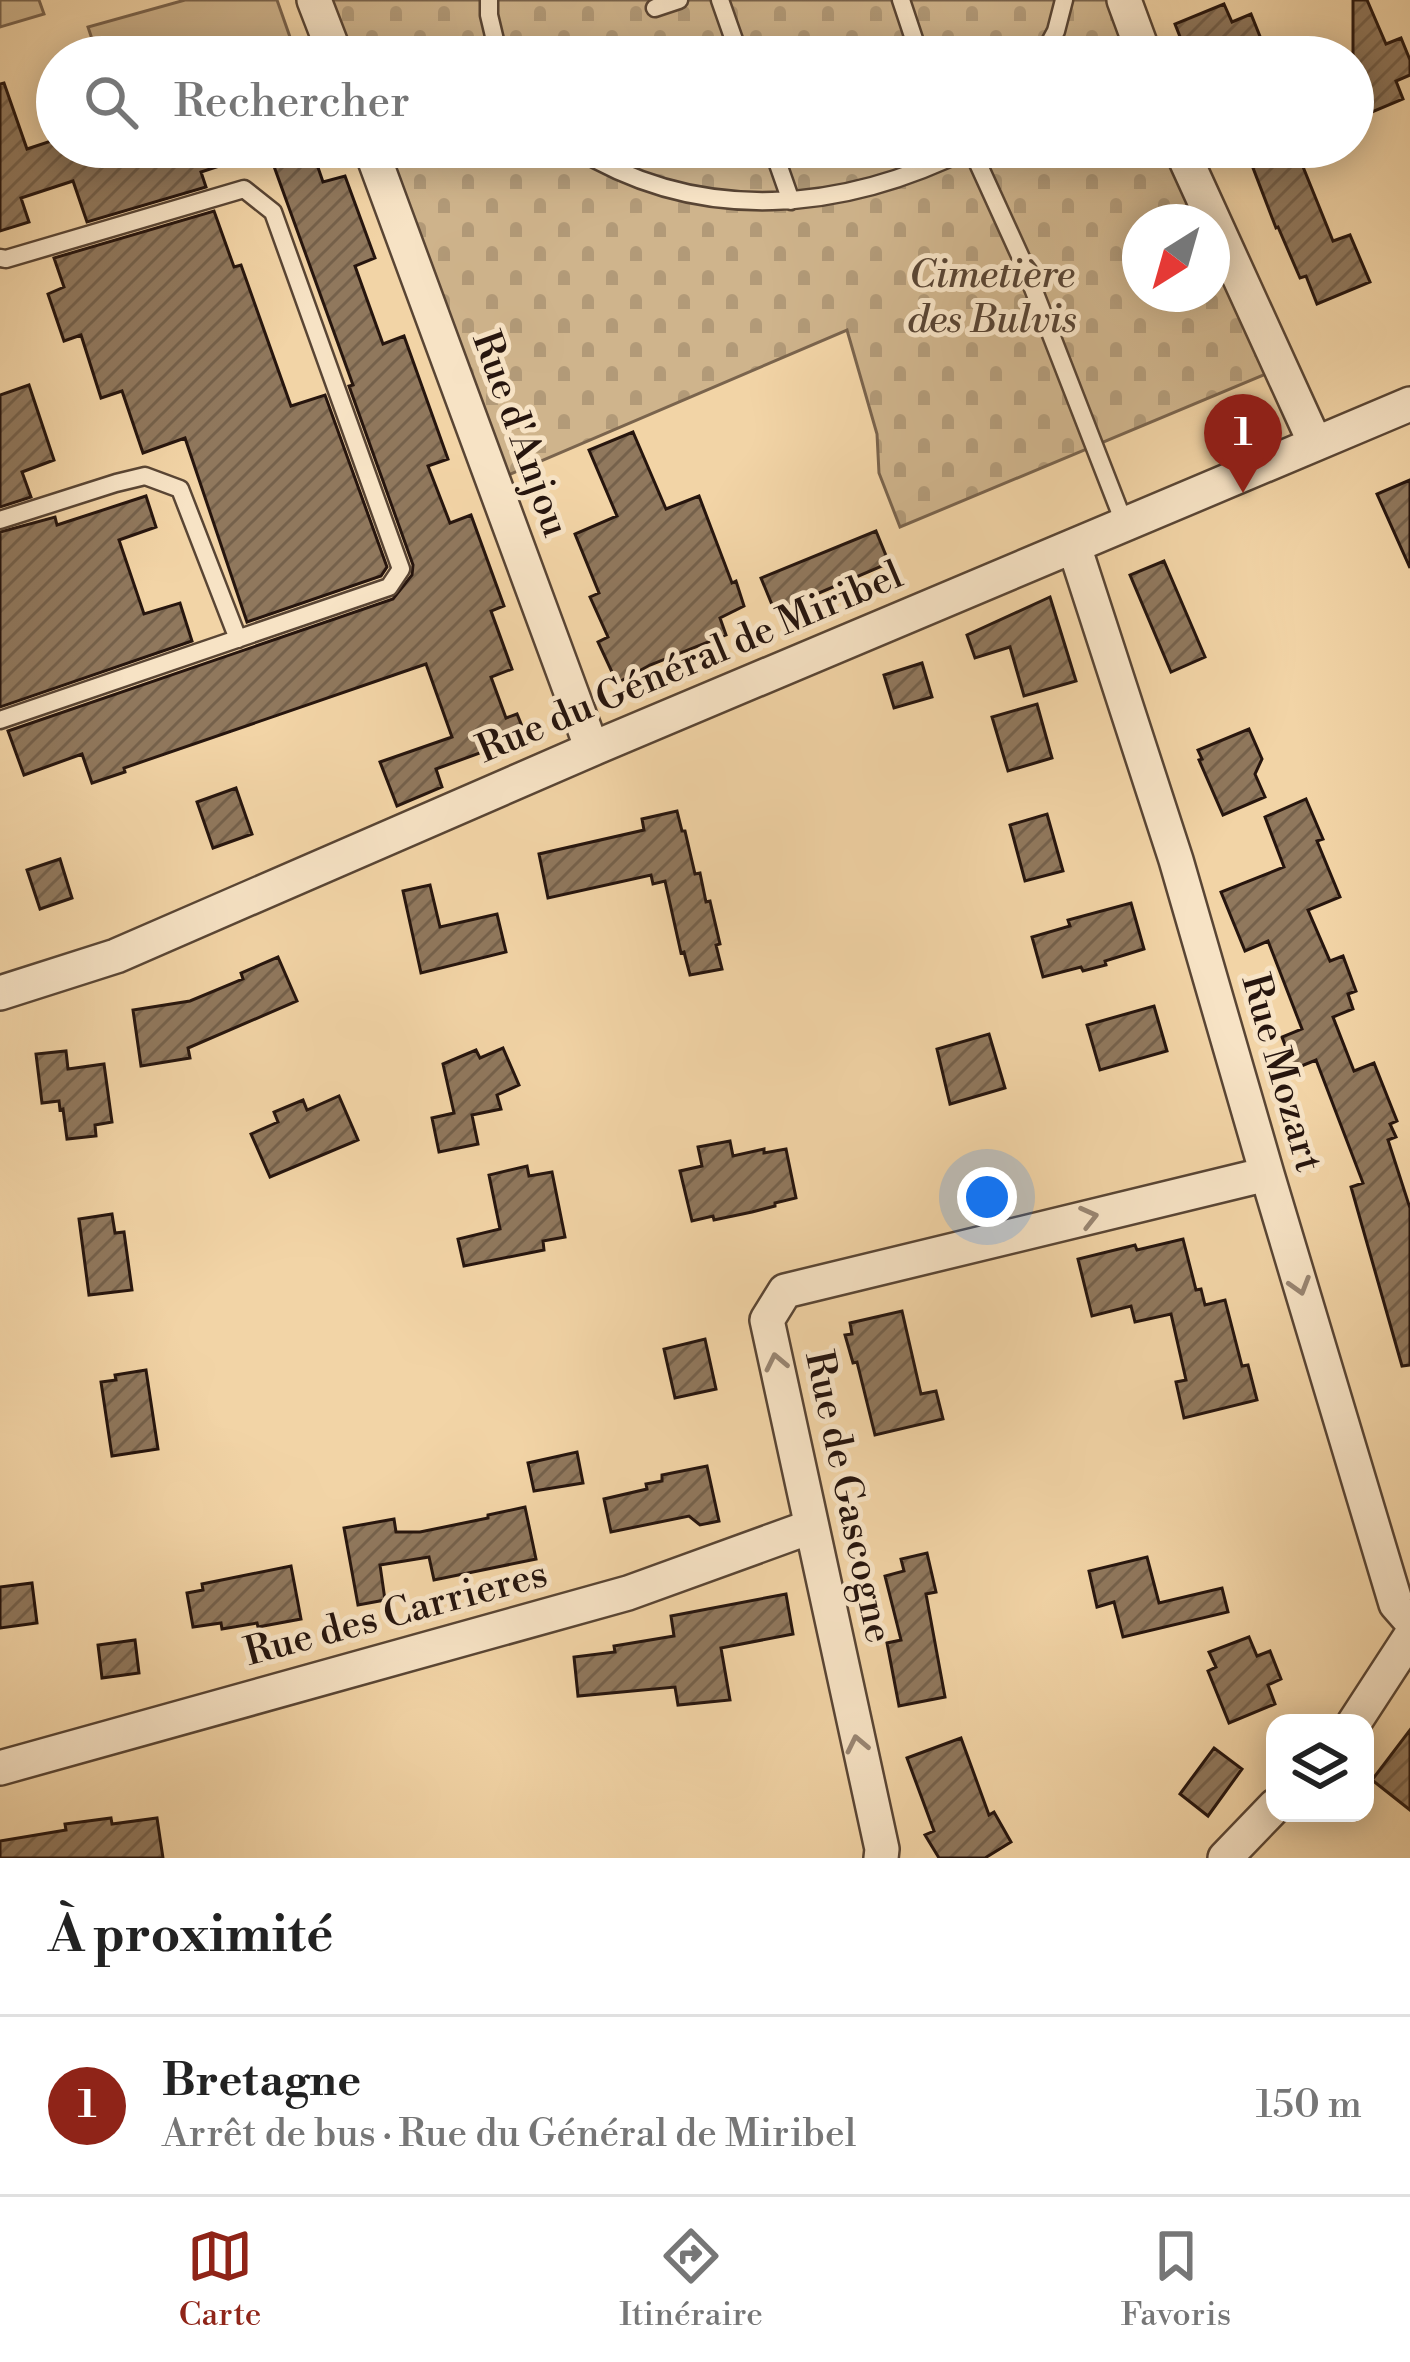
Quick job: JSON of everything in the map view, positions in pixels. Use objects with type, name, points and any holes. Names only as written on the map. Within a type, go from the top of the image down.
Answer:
[{"type":"street","points":[[314,0],[328,36]]},
{"type":"street","points":[[1124,0],[1137,36]]},
{"type":"street","name":"Rue d'Anjou","points":[[378,168],[592,749]]},
{"type":"street","points":[[1190,168],[1316,443]]},
{"type":"street","name":"Rue du Général de Miribel","points":[[0,993],[116,956],[592,749],[1410,404]]},
{"type":"street","name":"Rue Mozart","points":[[1074,546],[1176,860],[1396,1604],[1410,1620]]},
{"type":"street","name":"Rue de Gascogne","points":[[880,1858],[882,1849],[767,1320],[785,1291],[1267,1174]]},
{"type":"street","name":"Rue des Carrieres","points":[[0,1768],[628,1593],[810,1527]]},
{"type":"street","points":[[1360,1714],[1410,1637]]},
{"type":"street","points":[[1225,1858],[1266,1815]]},
{"type":"lane","points":[[489,0],[494,36]]},
{"type":"lane","points":[[655,8],[679,0]]},
{"type":"lane","points":[[721,0],[733,36]]},
{"type":"lane","points":[[901,0],[913,36]]},
{"type":"lane","points":[[1052,36],[1064,0]]},
{"type":"lane","points":[[613,168],[683,193],[753,203],[820,198],[864,188],[912,168]]},
{"type":"lane","points":[[779,168],[791,201]]},
{"type":"lane","points":[[981,168],[1125,525]]},
{"type":"lane","points":[[0,258],[244,189],[273,212],[401,569],[389,587],[0,720]]},
{"type":"lane","points":[[0,520],[145,476],[180,489],[238,639]]},
{"type":"green space","points":[[0,0],[39,0],[44,14],[0,27]]},
{"type":"green space","points":[[185,0],[277,0],[290,36],[91,36],[88,27]]},
{"type":"green space","points":[[328,0],[1109,0],[1124,36],[341,36]]},
{"type":"green space","name":"Cimetière des Bulvis","points":[[391,168],[1180,168],[1195,204],[1122,204],[1122,312],[1230,312],[1230,288],[1266,374],[900,527],[879,473],[877,434],[847,330],[506,476]]},
{"type":"building","points":[[1353,0],[1367,0],[1386,44],[1401,38],[1410,60],[1410,75],[1396,81],[1403,99],[1374,111],[1374,36],[1353,36]]},
{"type":"building","points":[[1224,4],[1232,22],[1251,14],[1260,36],[1180,36],[1175,24]]},
{"type":"building","points":[[4,83],[27,149],[36,146],[36,168],[213,168],[201,172],[206,187],[87,222],[73,181],[21,198],[29,222],[0,231],[0,84]]},
{"type":"building","points":[[275,168],[318,168],[323,182],[345,176],[375,258],[355,266],[383,344],[404,336],[448,459],[428,466],[450,523],[471,515],[504,606],[491,611],[512,669],[491,677],[506,718],[517,714],[526,736],[436,769],[442,787],[397,806],[380,762],[452,737],[426,664],[92,783],[82,754],[24,775],[8,731],[393,599],[412,575],[413,565],[349,386],[353,385]]},
{"type":"building","points":[[1253,168],[1303,168],[1333,241],[1350,235],[1370,282],[1317,304],[1306,276],[1300,278]]},
{"type":"building","points":[[214,211],[234,267],[241,265],[291,406],[325,395],[387,567],[381,576],[247,622],[185,438],[143,453],[122,391],[101,398],[81,335],[64,341],[48,294],[64,287],[54,258]]},
{"type":"building","points":[[29,385],[54,460],[22,472],[31,497],[0,507],[0,395]]},
{"type":"building","points":[[633,432],[666,509],[699,496],[744,606],[720,618],[726,635],[617,683],[598,642],[608,637],[590,597],[599,593],[575,534],[617,516],[589,450]]},
{"type":"building","points":[[1410,480],[1410,568],[1377,494]]},
{"type":"building","points":[[146,496],[156,527],[119,540],[144,614],[180,603],[192,641],[0,707],[0,532],[55,517],[57,525]]},
{"type":"building","points":[[876,531],[889,563],[775,612],[761,578]]},
{"type":"building","points":[[1164,561],[1205,657],[1171,672],[1130,575]]},
{"type":"building","points":[[1050,597],[1076,681],[1024,696],[1010,647],[975,658],[967,635]]},
{"type":"building","points":[[922,663],[932,697],[894,708],[884,675]]},
{"type":"building","points":[[1037,704],[1052,758],[1008,771],[992,717]]},
{"type":"building","points":[[1249,729],[1262,759],[1255,774],[1265,797],[1223,815],[1198,750]]},
{"type":"building","points":[[236,788],[252,834],[213,848],[197,802]]},
{"type":"building","points":[[1306,799],[1340,897],[1308,910],[1330,961],[1343,956],[1356,991],[1348,994],[1353,1009],[1333,1017],[1354,1071],[1374,1063],[1397,1121],[1390,1124],[1396,1137],[1388,1140],[1410,1208],[1410,1365],[1402,1366],[1351,1187],[1363,1183],[1316,1060],[1294,1069],[1282,1037],[1302,1029],[1268,941],[1245,951],[1221,892],[1284,867],[1265,817]]},
{"type":"building","points":[[677,811],[695,874],[700,873],[706,902],[710,901],[722,969],[690,975],[665,881],[653,884],[651,875],[548,898],[539,854],[644,830],[642,819]]},
{"type":"building","points":[[1047,814],[1063,871],[1025,881],[1010,825]]},
{"type":"building","points":[[60,859],[72,898],[40,909],[27,870]]},
{"type":"building","points":[[430,885],[440,927],[497,914],[506,952],[421,973],[403,891]]},
{"type":"building","points":[[1131,903],[1144,949],[1105,961],[1106,965],[1043,977],[1032,937],[1070,926],[1068,920]]},
{"type":"building","points":[[278,957],[297,1001],[188,1048],[190,1058],[141,1066],[133,1010],[190,1001],[243,979],[241,973]]},
{"type":"building","points":[[1154,1006],[1167,1051],[1100,1070],[1087,1025]]},
{"type":"building","points":[[989,1034],[1005,1088],[950,1104],[937,1049]]},
{"type":"building","points":[[503,1048],[519,1085],[497,1095],[501,1109],[472,1115],[478,1144],[439,1152],[432,1118],[454,1113],[443,1064],[476,1050],[480,1058]]},
{"type":"building","points":[[66,1051],[68,1069],[104,1064],[112,1122],[95,1125],[96,1136],[67,1139],[59,1101],[42,1103],[36,1054]]},
{"type":"building","points":[[339,1096],[358,1140],[270,1177],[251,1134],[278,1122],[274,1112],[303,1100],[307,1110]]},
{"type":"building","points":[[730,1141],[733,1156],[786,1149],[796,1198],[752,1212],[692,1221],[680,1171],[702,1166],[698,1147]]},
{"type":"building","points":[[527,1166],[529,1176],[552,1172],[565,1237],[543,1241],[544,1250],[464,1266],[458,1239],[500,1229],[489,1175]]},
{"type":"building","points":[[112,1214],[115,1233],[124,1232],[132,1290],[89,1295],[79,1219]]},
{"type":"building","points":[[1183,1239],[1196,1290],[1201,1289],[1205,1305],[1225,1300],[1242,1366],[1248,1365],[1257,1400],[1184,1418],[1176,1382],[1186,1380],[1171,1314],[1135,1322],[1131,1306],[1092,1316],[1078,1259]]},
{"type":"building","points":[[902,1311],[921,1394],[936,1391],[943,1419],[875,1435],[857,1362],[853,1363],[845,1335],[852,1334],[850,1323]]},
{"type":"building","points":[[705,1339],[716,1389],[675,1398],[664,1349]]},
{"type":"building","points":[[146,1370],[158,1449],[112,1456],[101,1382]]},
{"type":"building","points":[[577,1452],[583,1483],[534,1491],[528,1463]]},
{"type":"building","points":[[707,1466],[719,1521],[700,1525],[689,1516],[611,1532],[604,1499],[647,1489],[646,1484],[662,1481],[662,1475]]},
{"type":"building","points":[[525,1507],[536,1559],[434,1580],[429,1557],[380,1565],[385,1600],[358,1605],[344,1528],[394,1519],[396,1532],[420,1532]]},
{"type":"building","points":[[927,1553],[936,1592],[926,1594],[945,1697],[899,1706],[887,1643],[901,1640],[885,1576],[904,1571],[901,1559]]},
{"type":"building","points":[[1147,1557],[1159,1603],[1222,1588],[1228,1612],[1123,1637],[1114,1602],[1097,1607],[1089,1571]]},
{"type":"building","points":[[291,1566],[301,1619],[258,1627],[257,1623],[222,1629],[221,1623],[193,1627],[187,1593],[203,1590],[202,1584]]},
{"type":"building","points":[[32,1583],[37,1623],[0,1628],[0,1587]]},
{"type":"building","points":[[786,1594],[793,1634],[721,1648],[730,1700],[678,1705],[675,1687],[578,1696],[574,1657],[674,1636],[671,1616]]},
{"type":"building","points":[[1249,1637],[1257,1656],[1270,1651],[1281,1679],[1268,1685],[1275,1704],[1229,1723],[1208,1671],[1216,1667],[1209,1652]]},
{"type":"building","points":[[135,1640],[139,1673],[102,1678],[98,1645]]},
{"type":"building","points":[[1410,1730],[1410,1810],[1374,1777]]},
{"type":"building","points":[[961,1738],[989,1815],[994,1812],[1011,1842],[985,1858],[939,1858],[925,1835],[934,1831],[907,1758]]},
{"type":"building","points":[[1214,1748],[1242,1769],[1208,1816],[1180,1794]]},
{"type":"building","points":[[111,1818],[112,1824],[157,1818],[163,1858],[0,1858],[0,1841]]},
{"type":"place","name":"Bretagne","points":[[1243,493]]}]
